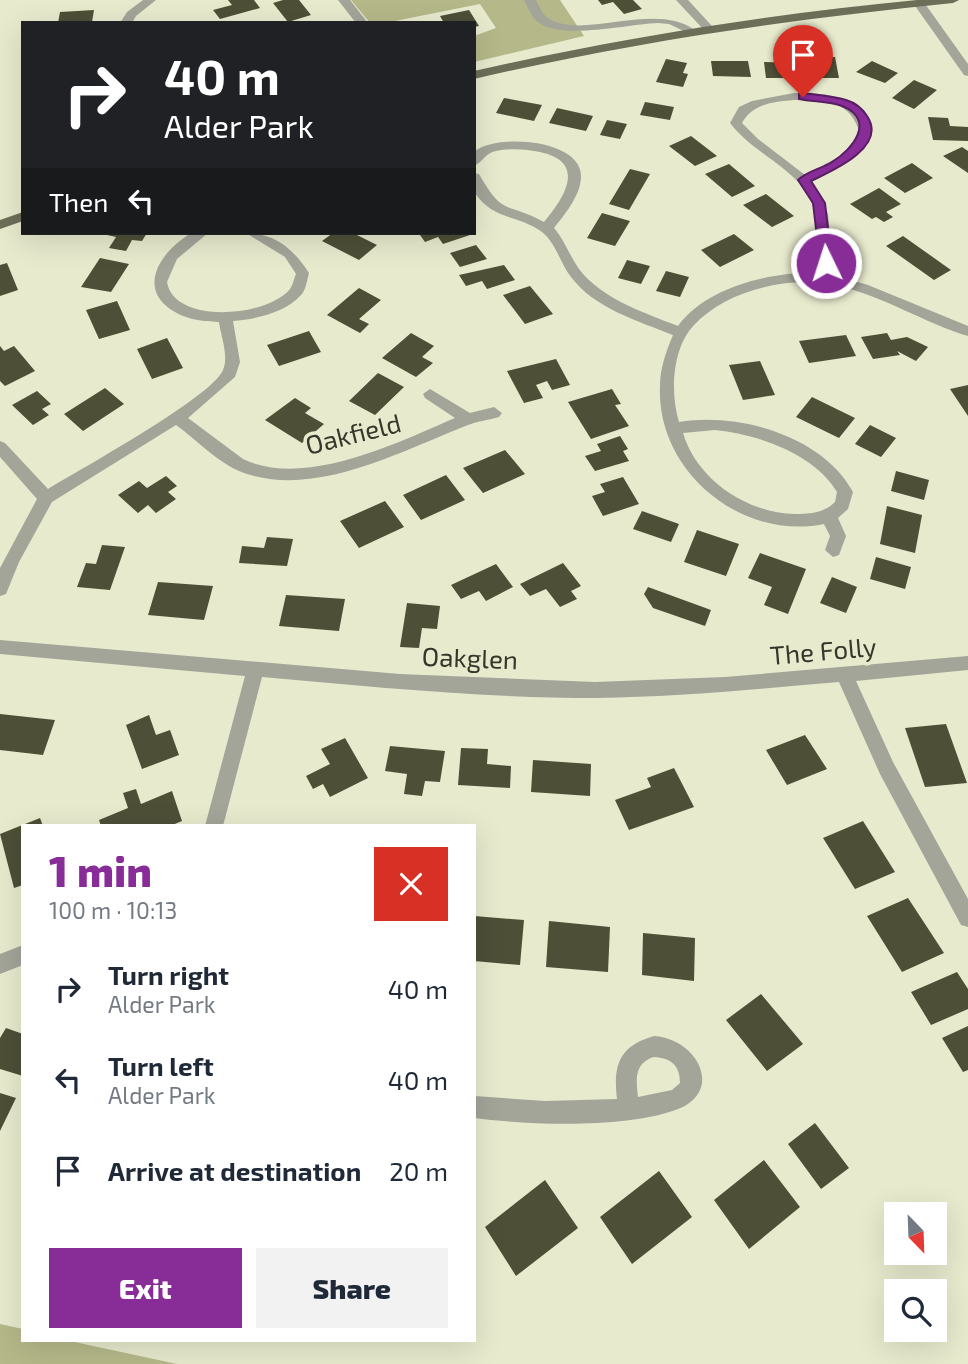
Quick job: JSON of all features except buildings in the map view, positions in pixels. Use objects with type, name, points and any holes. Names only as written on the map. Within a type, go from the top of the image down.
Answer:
[{"type":"main road","points":[[476,75],[552,56],[708,28],[953,0]]},
{"type":"main road","points":[[0,225],[21,217]]},
{"type":"street","points":[[127,21],[131,14],[149,0]]},
{"type":"street","points":[[344,0],[360,21]]},
{"type":"street","points":[[530,0],[542,20],[554,24],[601,25],[655,20],[671,21],[690,31]]},
{"type":"street","points":[[682,0],[708,28]]},
{"type":"street","points":[[919,3],[968,72]]},
{"type":"street","points":[[804,180],[834,166],[860,145],[866,134],[866,122],[860,113],[839,101],[803,97],[762,102],[743,110],[736,123],[745,134],[804,180],[814,192],[821,212],[827,279]]},
{"type":"street","points":[[476,159],[481,152],[497,148],[544,148],[567,156],[575,166],[576,180],[546,229]]},
{"type":"street","points":[[476,181],[484,195],[501,212],[546,229],[573,271],[589,287],[628,310],[680,332]]},
{"type":"street","points":[[198,235],[175,252],[161,275],[161,288],[166,298],[180,309],[202,316],[225,318],[272,307],[294,295],[304,281],[304,271],[294,256],[257,235]]},
{"type":"street","points":[[673,429],[720,425],[766,438],[818,461],[834,474],[845,492],[843,503],[828,515],[793,521],[766,517],[743,509],[702,480],[687,461],[673,429],[667,392],[671,363],[680,332],[714,304],[743,289],[773,280],[799,277],[827,279],[859,288],[968,331]]},
{"type":"street","points":[[0,589],[11,561],[46,498],[177,418],[215,392],[228,377],[233,362],[225,318]]},
{"type":"street","name":"Oakfield","points":[[430,394],[468,419]]},
{"type":"street","name":"Oakfield","points":[[177,418],[238,463],[250,469],[280,473],[314,472],[381,456],[468,419],[494,413]]},
{"type":"street","points":[[0,447],[46,498]]},
{"type":"street","points":[[828,515],[838,536],[833,550]]},
{"type":"street","name":"Oakglen","points":[[0,647],[414,683],[596,690],[683,688]]},
{"type":"street","name":"The Folly","points":[[683,688],[968,663]]},
{"type":"street","points":[[215,824],[256,668]]},
{"type":"street","points":[[845,675],[864,722],[968,918]]},
{"type":"street","points":[[0,964],[21,956]]},
{"type":"street","points":[[476,1107],[512,1111],[629,1107]]},
{"type":"green space","points":[[351,0],[560,0],[584,36],[476,62],[476,35],[496,28],[480,4],[395,21],[368,21]]},
{"type":"green space","points":[[0,1324],[21,1329],[21,1342],[75,1342],[177,1364],[0,1364]]},
{"type":"route","points":[[803,97],[831,99],[853,106],[866,122],[864,140],[850,156],[804,180],[819,203],[826,263]]}]
